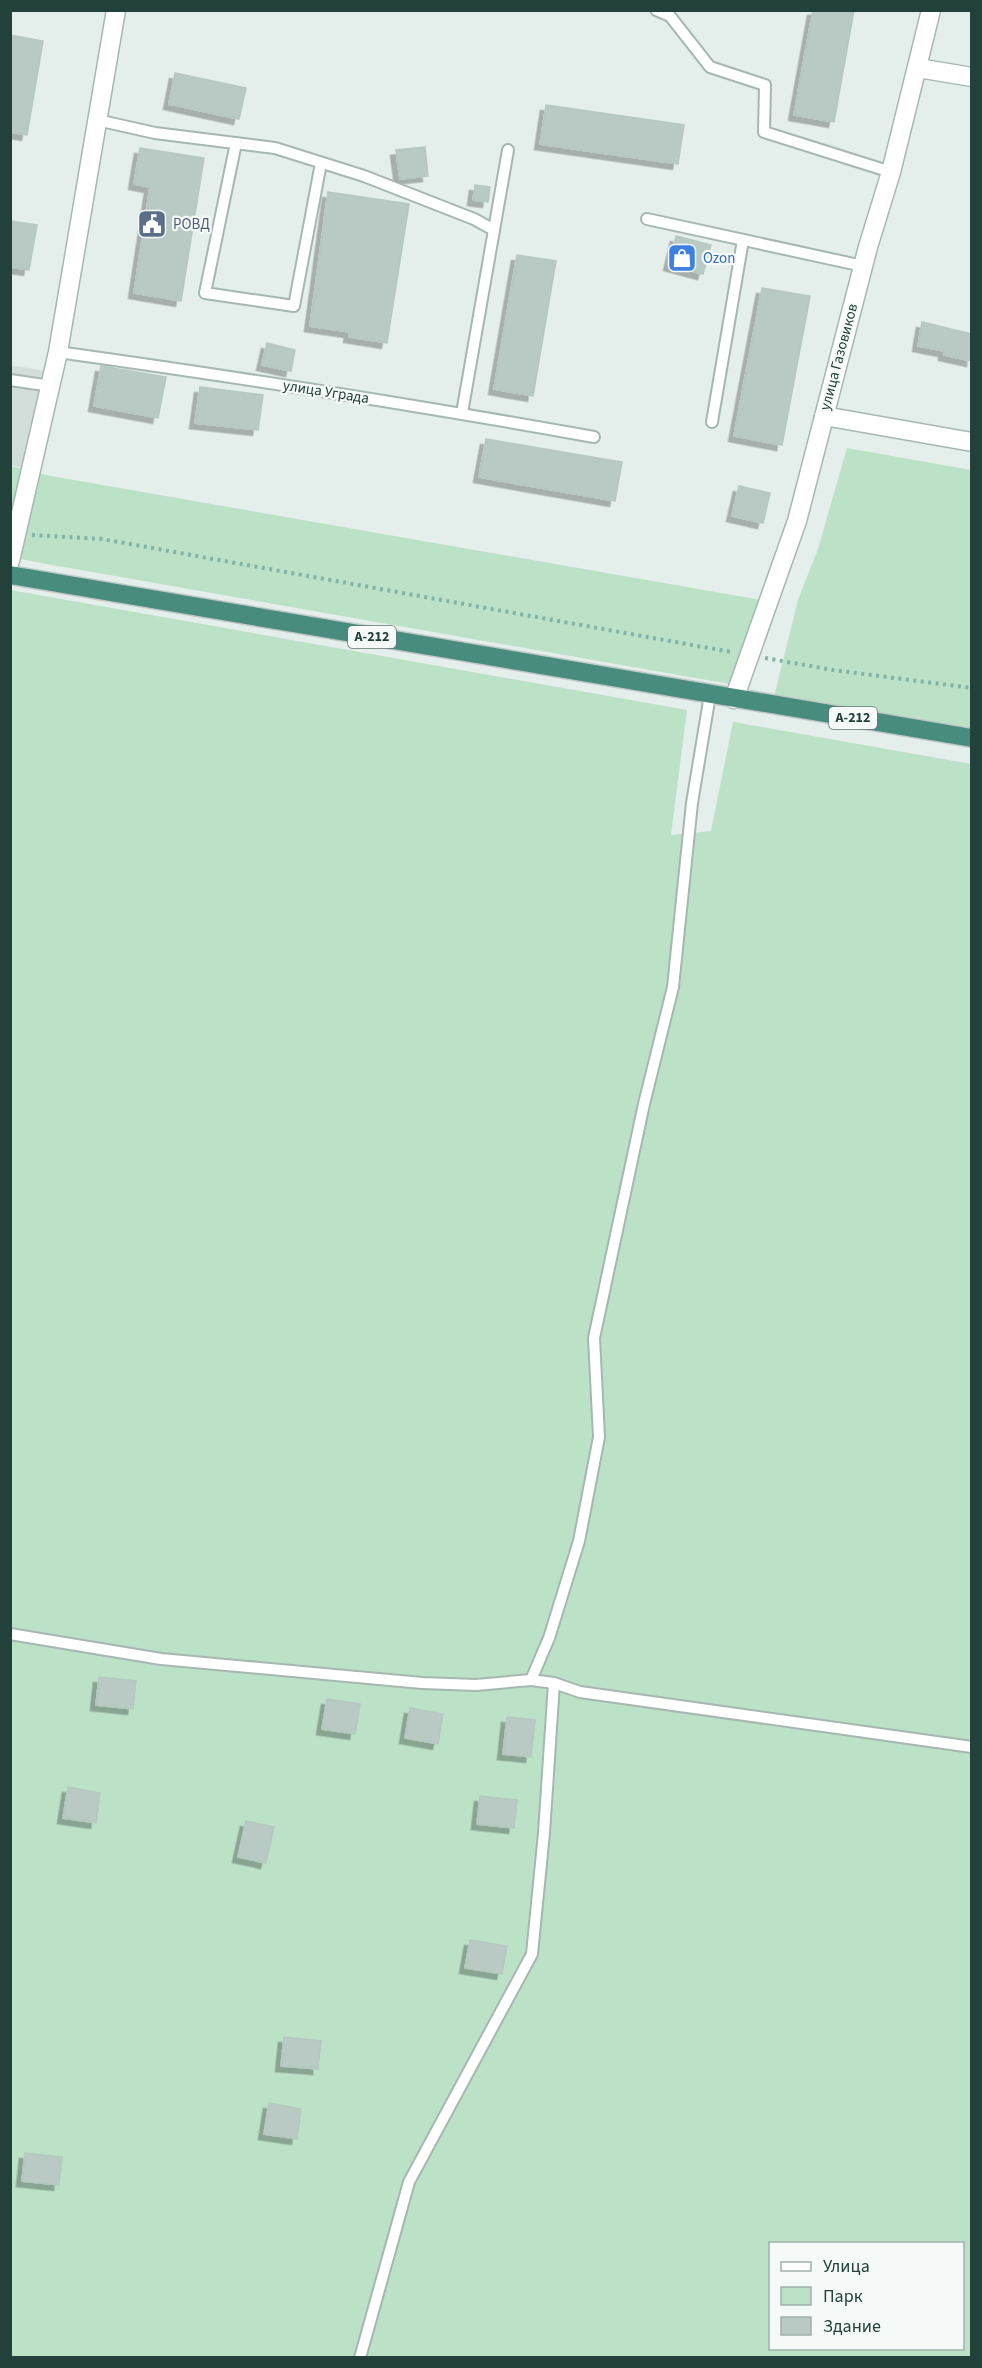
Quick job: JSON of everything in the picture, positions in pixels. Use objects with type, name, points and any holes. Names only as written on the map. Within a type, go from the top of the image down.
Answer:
[{"type":"highway","name":"А-212","points":[[10,575],[972,738]]},
{"type":"street","points":[[10,561],[58,352],[116,10]]},
{"type":"street","name":"улица Газовиков","points":[[734,699],[796,521],[863,266],[891,172],[931,10]]},
{"type":"street","points":[[918,68],[972,77]]},
{"type":"street","points":[[824,416],[972,442]]},
{"type":"lane","points":[[656,10],[670,16],[710,67],[765,85],[764,132],[891,172]]},
{"type":"lane","points":[[97,120],[155,133],[275,148],[364,177],[474,219],[494,230]]},
{"type":"lane","points":[[236,143],[205,293],[294,306],[321,163]]},
{"type":"lane","points":[[462,413],[508,150]]},
{"type":"lane","points":[[647,219],[863,266]]},
{"type":"lane","points":[[712,422],[743,240]]},
{"type":"lane","name":"улица Уграда","points":[[58,352],[462,413],[594,437]]},
{"type":"lane","points":[[10,380],[51,386]]},
{"type":"lane","points":[[531,1680],[549,1638],[579,1541],[599,1437],[594,1338],[644,1104],[673,987],[692,803],[710,694]]},
{"type":"lane","points":[[10,1634],[161,1659],[398,1681],[476,1685],[531,1680],[554,1683],[580,1692],[972,1747]]},
{"type":"lane","points":[[360,2358],[410,2182],[532,1954],[544,1833],[554,1683]]},
{"type":"path","points":[[17,534],[102,539],[750,656],[833,670],[972,688]]},
{"type":"shaded area","points":[[10,365],[45,371],[26,468],[11,466]]},
{"type":"green space","points":[[847,448],[971,470],[971,729],[774,697],[798,600],[818,549]]},
{"type":"green space","points":[[10,466],[51,476],[778,603],[765,643],[741,686],[41,563],[11,557]]},
{"type":"green space","points":[[10,590],[687,710],[671,835],[711,831],[733,722],[971,764],[971,2357],[11,2357]]},
{"type":"building","points":[[813,10],[854,10],[834,122],[794,115]]},
{"type":"building","points":[[10,35],[43,41],[27,135],[10,132]]},
{"type":"building","points":[[175,73],[246,88],[239,119],[169,104]]},
{"type":"building","points":[[546,105],[684,125],[678,164],[540,144]]},
{"type":"building","points":[[425,147],[428,176],[400,179],[396,150]]},
{"type":"building","points":[[140,148],[204,158],[181,301],[134,293],[150,187],[134,184]]},
{"type":"building","points":[[475,185],[490,187],[488,202],[473,200]]},
{"type":"building","points":[[328,192],[409,204],[387,343],[349,337],[350,332],[310,326]]},
{"type":"building","points":[[10,221],[37,225],[29,270],[10,267]]},
{"type":"building","points":[[676,236],[711,245],[703,274],[669,265]]},
{"type":"building","points":[[517,255],[556,261],[533,396],[494,389]]},
{"type":"building","points":[[762,288],[810,296],[782,445],[734,436]]},
{"type":"building","points":[[922,322],[972,334],[972,361],[944,355],[944,351],[918,346]]},
{"type":"building","points":[[267,343],[295,350],[291,371],[262,365]]},
{"type":"building","points":[[101,366],[166,377],[158,418],[94,406]]},
{"type":"building","points":[[200,387],[263,395],[258,430],[195,423]]},
{"type":"building","points":[[486,439],[622,462],[615,501],[479,477]]},
{"type":"building","points":[[739,486],[770,493],[763,523],[732,516]]},
{"type":"building","points":[[99,1677],[136,1681],[133,1709],[96,1705]]},
{"type":"building","points":[[327,1699],[360,1704],[355,1734],[322,1729]]},
{"type":"building","points":[[410,1708],[443,1714],[438,1744],[405,1738]]},
{"type":"building","points":[[507,1717],[535,1720],[531,1757],[503,1754]]},
{"type":"building","points":[[68,1787],[100,1793],[96,1823],[63,1818]]},
{"type":"building","points":[[480,1796],[517,1800],[514,1828],[477,1824]]},
{"type":"building","points":[[246,1821],[274,1827],[266,1863],[238,1857]]},
{"type":"building","points":[[470,1940],[507,1946],[502,1974],[465,1968]]},
{"type":"building","points":[[284,2037],[321,2041],[318,2069],[281,2066]]},
{"type":"building","points":[[269,2103],[301,2109],[297,2139],[264,2134]]},
{"type":"building","points":[[25,2153],[62,2157],[59,2185],[22,2181]]},
{"type":"place","name":"РОВД","points":[[152,224]]},
{"type":"place","name":"Ozon","points":[[682,258]]}]
